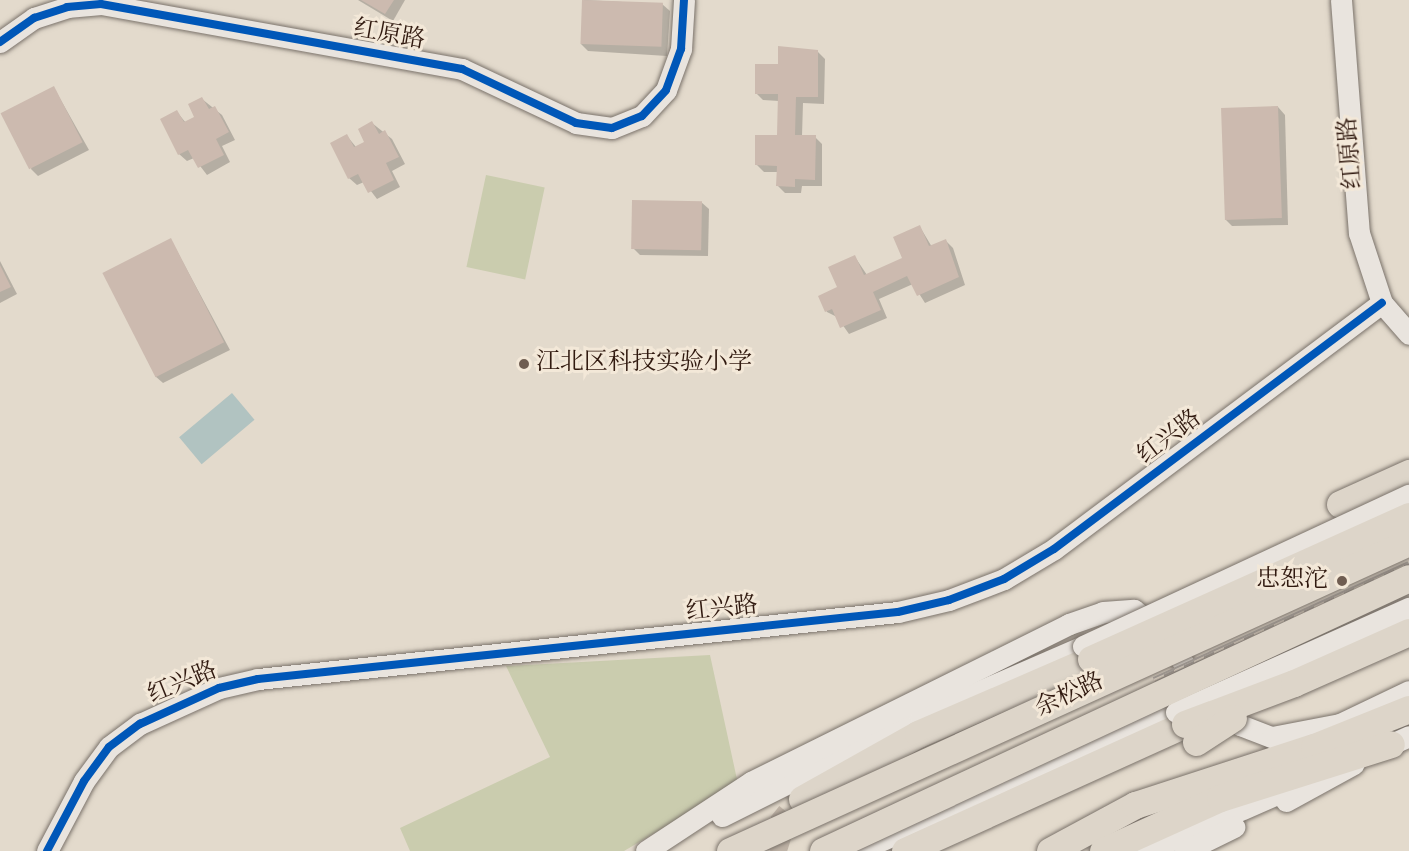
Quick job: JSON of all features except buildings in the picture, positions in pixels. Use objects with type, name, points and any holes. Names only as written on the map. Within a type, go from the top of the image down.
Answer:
[{"type":"highway","points":[[1351,499],[1409,473]]},
{"type":"highway","points":[[802,799],[918,734],[1087,652],[1404,524]]},
{"type":"highway","name":"余松路","points":[[730,851],[1404,524]]},
{"type":"highway","name":"余松路","points":[[823,851],[1409,578]]},
{"type":"highway","points":[[905,851],[1186,726],[1294,683],[1409,631]]},
{"type":"highway","points":[[1050,851],[1135,805],[1314,747],[1409,709]]},
{"type":"highway","points":[[1103,851],[1220,798],[1400,740]]},
{"type":"main road","name":"红原路","points":[[0,42],[34,18],[67,7],[101,4],[462,69],[576,123],[612,128],[642,116],[666,90],[681,50],[684,0]]},
{"type":"main road","name":"红原路","points":[[1341,0],[1359,233],[1382,303]]},
{"type":"main road","points":[[1382,303],[1409,328]]},
{"type":"main road","points":[[1382,303],[1409,334]]},
{"type":"main road","name":"红兴路","points":[[47,851],[84,781],[109,747],[140,724],[219,688],[258,679],[898,612],[949,600],[1004,579],[1054,549],[1382,303]]},
{"type":"main road","points":[[1351,499],[1409,482]]},
{"type":"main road","name":"余松路","points":[[658,851],[753,790],[1021,669],[1087,652],[1409,495]]},
{"type":"main road","points":[[857,851],[1186,726],[1409,608]]},
{"type":"main road","points":[[646,851],[753,790],[1069,624],[1103,612],[1134,610],[1162,633],[1212,703],[1240,725],[1272,737],[1340,724],[1409,691]]},
{"type":"main road","points":[[1147,851],[1400,740]]},
{"type":"main road","points":[[1185,851],[1400,740]]},
{"type":"green space","points":[[486,175],[545,187],[525,279],[466,267]]},
{"type":"green space","points":[[710,655],[738,784],[624,851],[410,851],[400,828],[550,757],[506,666]]},
{"type":"shaded area","points":[[232,393],[254,420],[202,464],[179,437]]},
{"type":"tunnel","points":[[773,851],[781,825],[790,814]]},
{"type":"railway","points":[[1150,671],[1409,553]]},
{"type":"railway","points":[[1154,680],[1409,564]]},
{"type":"cycle path","points":[[0,42],[34,18],[67,7],[101,4],[462,69],[576,123],[612,128],[642,116],[666,90],[681,49],[684,0]]},
{"type":"cycle path","points":[[47,851],[84,781],[109,747],[140,724],[219,688],[258,679],[898,612],[949,600],[1004,579],[1054,549],[1382,303]]},
{"type":"place","name":"江北区科技实验小学","points":[[524,364]]},
{"type":"place","name":"忠恕沱","points":[[1342,581]]}]
